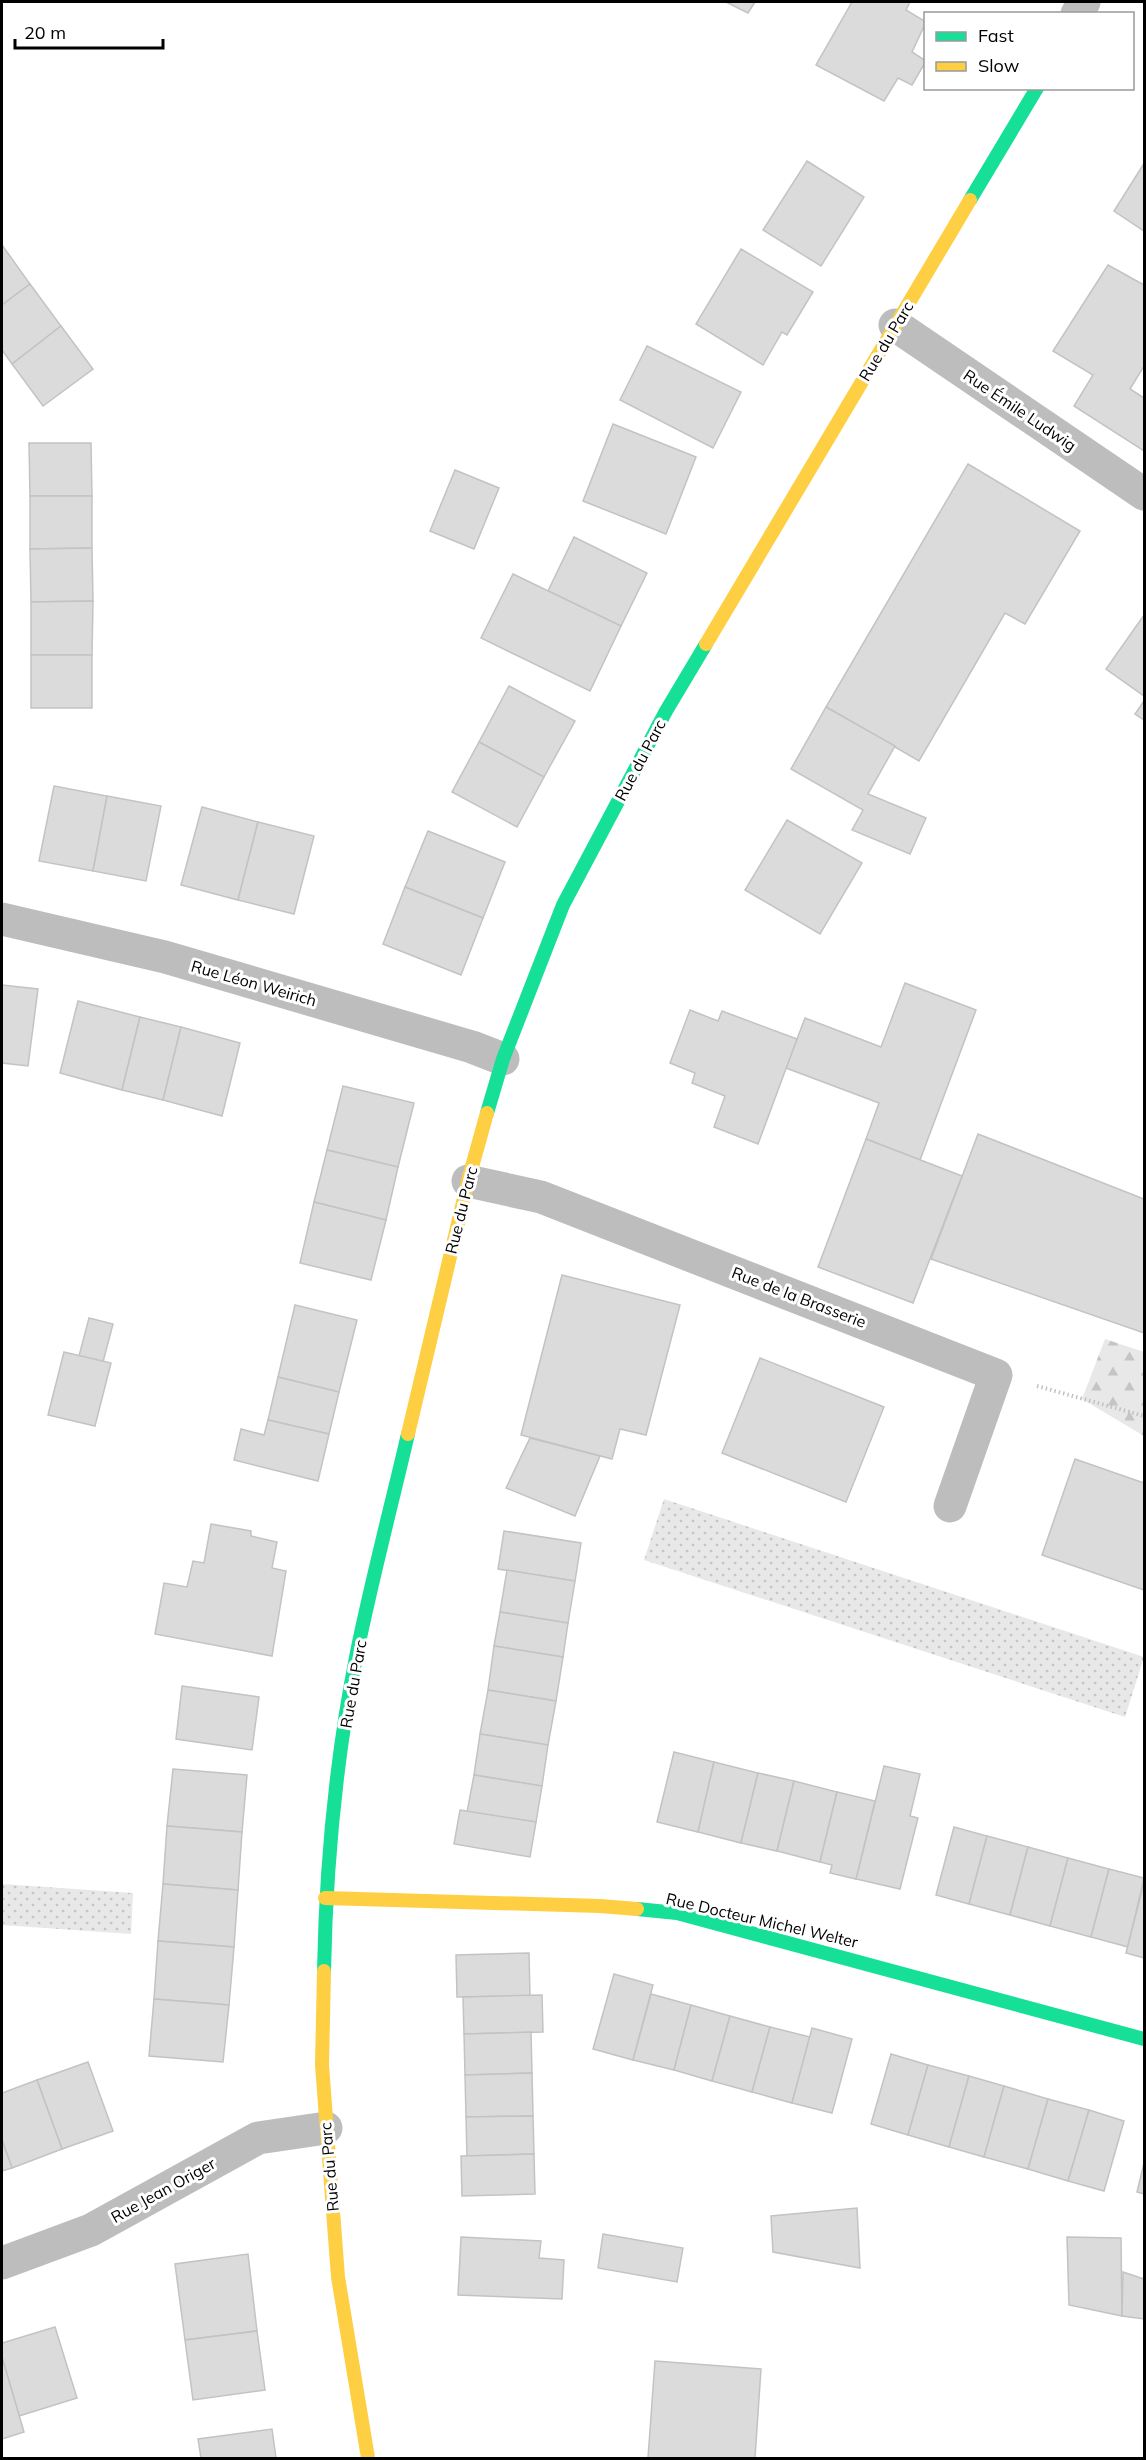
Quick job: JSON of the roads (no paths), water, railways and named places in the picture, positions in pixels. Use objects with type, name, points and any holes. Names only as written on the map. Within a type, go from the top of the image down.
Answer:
[{"type":"street","name":"Rue du Parc","points":[[368,2458],[338,2277],[326,2128],[322,2065],[325,1898],[339,1765],[357,1653],[468,1181],[503,1059],[563,905],[666,711],[1036,90]]},
{"type":"street","name":"Rue Émile Ludwig","points":[[895,325],[1144,494]]},
{"type":"street","name":"Rue Léon Weirich","points":[[2,920],[165,957],[472,1047],[503,1059]]},
{"type":"street","name":"Rue de la Brasserie","points":[[468,1181],[541,1197],[996,1375],[950,1506]]},
{"type":"street","name":"Rue Docteur Michel Welter","points":[[325,1898],[600,1906],[677,1913],[816,1948],[1144,2039]]},
{"type":"street","name":"Rue Jean Origer","points":[[2,2263],[91,2230],[258,2138],[326,2128]]}]
